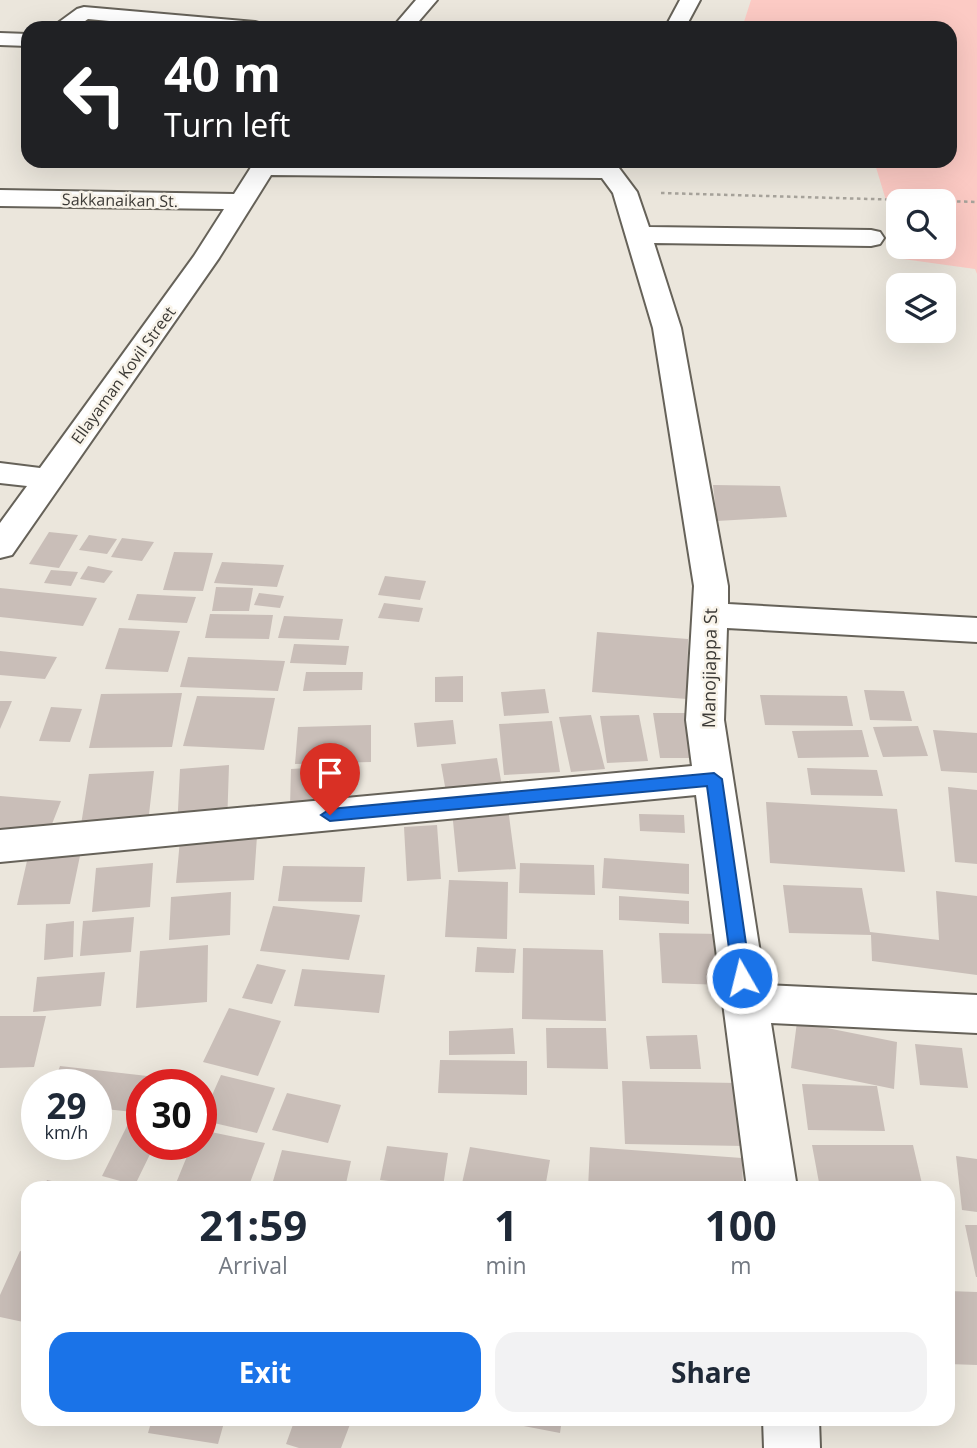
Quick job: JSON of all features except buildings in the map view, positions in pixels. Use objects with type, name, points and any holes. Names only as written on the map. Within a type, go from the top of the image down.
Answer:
[{"type":"street","points":[[408,21],[427,0]]},
{"type":"street","points":[[679,21],[690,0]]},
{"type":"street","points":[[70,21],[88,7],[199,21]]},
{"type":"street","points":[[0,39],[21,40]]},
{"type":"street","points":[[263,168],[615,175]]},
{"type":"street","name":"Ellayaman Kovil Street","points":[[0,547],[206,258],[263,168]]},
{"type":"street","name":"Manojiappa St","points":[[615,175],[638,235],[667,328],[711,586],[705,720],[771,1181]]},
{"type":"street","name":"Sakkanaikan St.","points":[[0,198],[241,201]]},
{"type":"street","points":[[638,235],[871,238]]},
{"type":"street","points":[[0,473],[48,479]]},
{"type":"street","points":[[710,615],[977,630]]},
{"type":"street","points":[[0,846],[714,779]]},
{"type":"street","points":[[746,1003],[977,1014]]},
{"type":"street","points":[[791,1426],[792,1448]]},
{"type":"path","points":[[615,175],[886,196]]},
{"type":"path","points":[[956,201],[977,202]]},
{"type":"shaded area","points":[[751,0],[977,0],[977,274],[975,269],[903,259],[956,259],[956,189],[886,189],[886,200],[876,168],[957,168],[957,21],[744,21]]},
{"type":"route","points":[[330,815],[714,779],[742,978]]}]
